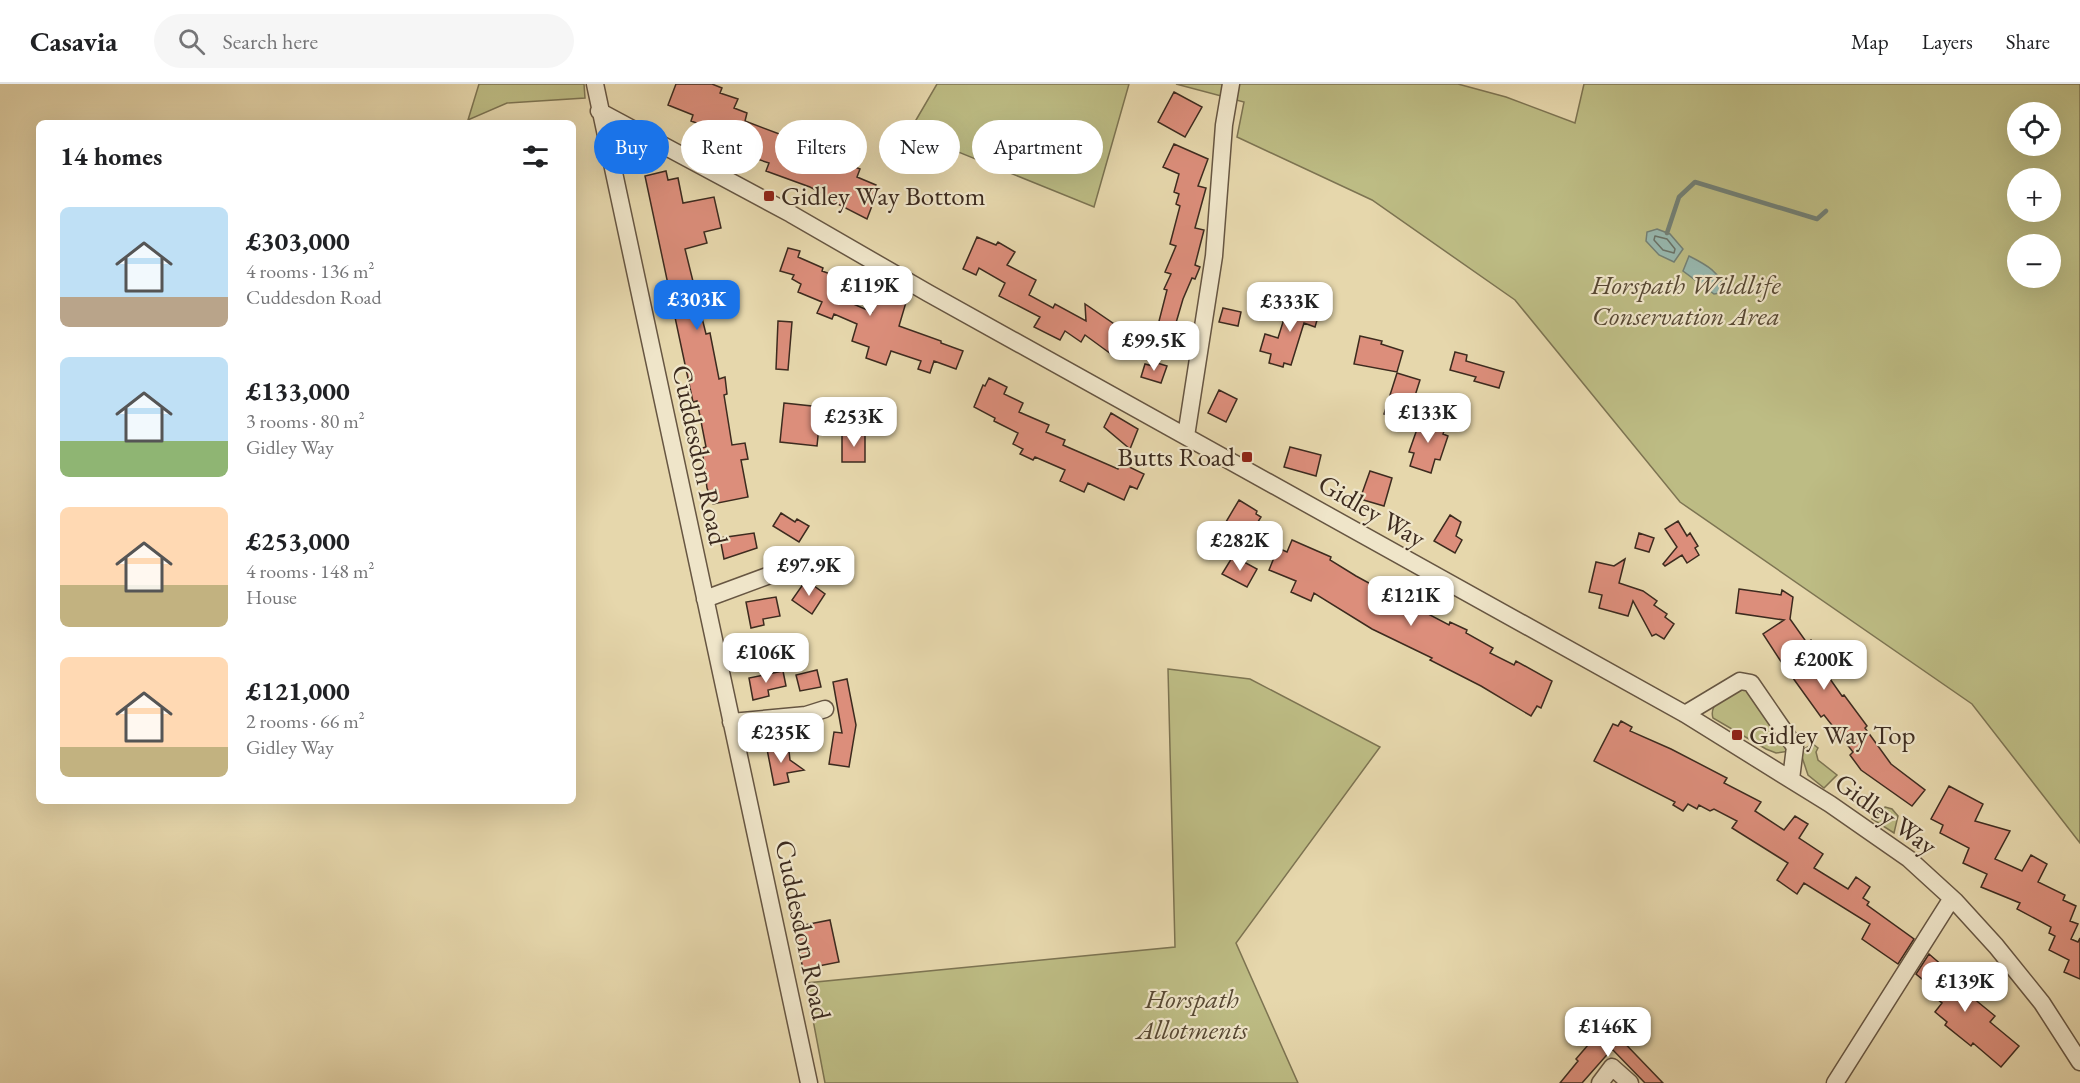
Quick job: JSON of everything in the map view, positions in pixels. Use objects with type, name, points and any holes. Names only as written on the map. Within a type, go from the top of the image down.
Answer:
[{"type":"street","name":"Cuddesdon Road","points":[[595,84],[809,1083]]},
{"type":"street","points":[[1186,436],[1214,256],[1226,113],[1231,84]]},
{"type":"street","name":"Gidley Way","points":[[599,111],[791,214],[1685,714],[1791,779],[1909,859],[1952,898],[1996,946],[2042,1003],[2080,1062]]},
{"type":"street","points":[[705,599],[778,572]]},
{"type":"street","points":[[1685,714],[1740,681],[1750,683],[1795,747],[1791,779]]},
{"type":"street","points":[[731,722],[806,715],[825,710]]},
{"type":"street","points":[[806,715],[811,733]]},
{"type":"street","points":[[1835,1083],[1952,898]]},
{"type":"street","points":[[1600,1083],[1612,1067],[1630,1083]]},
{"type":"green space","points":[[479,84],[584,84],[585,98],[507,103],[468,120]]},
{"type":"green space","points":[[937,84],[1129,84],[1094,207],[1013,174],[1103,174],[1103,120],[972,120],[972,158],[960,153],[960,120],[916,120]]},
{"type":"green space","name":"Horspath Wildlife Conservation Area","points":[[1176,84],[1458,84],[1506,97],[1575,123],[1584,84],[2080,84],[2080,843],[1972,704],[1680,502],[1515,300],[1372,200],[1237,137],[1244,102]]},
{"type":"green space","name":"Horspath Allotments","points":[[1168,669],[1250,679],[1380,747],[1236,943],[1298,1083],[825,1083],[806,983],[1175,947]]},
{"type":"green space","points":[[1737,689],[1750,689],[1790,751],[1776,753],[1766,749],[1713,718],[1713,709],[1722,697]]},
{"type":"green space","points":[[1813,744],[1818,748],[1816,752],[1818,760],[1837,775],[1824,788],[1808,775],[1800,751]]},
{"type":"green space","points":[[1885,807],[1892,809],[1898,816],[1894,833],[1872,819]]},
{"type":"water","points":[[1657,229],[1670,234],[1683,249],[1674,262],[1659,255],[1646,241],[1647,232]]},
{"type":"water","points":[[1689,256],[1712,270],[1720,279],[1726,292],[1714,294],[1683,271]]},
{"type":"building","points":[[676,84],[712,84],[722,88],[720,93],[738,99],[734,108],[747,113],[745,120],[691,120],[693,115],[668,105]]},
{"type":"building","points":[[1174,92],[1202,107],[1185,137],[1158,122]]},
{"type":"building","points":[[763,128],[775,132],[775,174],[858,174],[857,177],[876,185],[875,188],[878,190],[867,219],[824,197],[825,195],[810,187],[766,171],[769,163],[763,161]]},
{"type":"building","points":[[1174,144],[1208,159],[1198,186],[1206,188],[1195,228],[1204,230],[1195,265],[1200,267],[1195,279],[1192,278],[1183,299],[1173,333],[1157,329],[1167,290],[1164,289],[1171,274],[1165,272],[1176,246],[1170,244],[1180,206],[1176,204],[1179,194],[1174,192],[1179,174],[1163,167]]},
{"type":"building","points":[[667,174],[668,180],[678,178],[683,203],[714,197],[721,228],[704,232],[707,243],[685,249],[706,334],[710,333],[719,379],[725,377],[727,394],[724,395],[732,445],[745,443],[748,459],[741,460],[748,497],[713,504],[707,488],[702,448],[706,447],[697,401],[693,402],[645,176]]},
{"type":"building","points":[[977,237],[996,245],[998,242],[1015,252],[1007,265],[1036,280],[1029,295],[1053,308],[1055,304],[1086,321],[1085,304],[1136,339],[1124,356],[1114,349],[1111,354],[1085,335],[1081,342],[1065,331],[1060,340],[1034,327],[1040,317],[999,296],[1005,283],[979,268],[976,275],[963,269]]},
{"type":"building","points":[[788,248],[800,251],[798,257],[823,268],[822,271],[833,275],[835,269],[844,272],[837,297],[872,312],[880,287],[902,294],[902,297],[907,299],[899,326],[963,351],[956,369],[934,361],[930,373],[918,369],[921,361],[891,351],[886,365],[866,358],[869,347],[852,341],[857,324],[834,314],[832,319],[817,313],[822,302],[798,292],[801,284],[792,279],[794,275],[780,271]]},
{"type":"building","points":[[1295,299],[1321,307],[1315,327],[1304,323],[1291,365],[1284,363],[1283,367],[1269,363],[1271,354],[1260,351],[1265,334],[1278,338],[1288,306],[1292,308]]},
{"type":"building","points":[[1223,308],[1241,312],[1238,326],[1219,322]]},
{"type":"building","points":[[778,321],[792,322],[788,370],[776,369]]},
{"type":"building","points":[[1360,336],[1382,341],[1381,344],[1403,351],[1397,372],[1354,364]]},
{"type":"building","points":[[1455,352],[1467,355],[1466,361],[1504,372],[1499,388],[1474,381],[1476,377],[1450,370]]},
{"type":"building","points":[[1154,362],[1167,366],[1161,383],[1141,377],[1145,364],[1153,366]]},
{"type":"building","points":[[1397,373],[1420,380],[1407,421],[1384,414]]},
{"type":"building","points":[[989,378],[1007,387],[1004,394],[1023,403],[1019,412],[1049,425],[1046,432],[1065,440],[1063,445],[1118,469],[1121,463],[1144,474],[1137,489],[1130,486],[1124,500],[1088,483],[1084,492],[1060,481],[1065,470],[1035,457],[1033,460],[1020,454],[1023,449],[1013,444],[1018,433],[994,421],[995,418],[974,407],[983,385],[985,386]]},
{"type":"building","points":[[1219,390],[1237,399],[1226,422],[1208,413]]},
{"type":"building","points":[[784,403],[821,407],[817,446],[780,442]]},
{"type":"building","points":[[1111,413],[1138,429],[1130,449],[1104,427]]},
{"type":"building","points":[[1422,415],[1447,423],[1443,434],[1448,436],[1440,460],[1435,459],[1431,473],[1410,466],[1414,453],[1409,452]]},
{"type":"building","points":[[842,435],[865,435],[865,462],[842,462]]},
{"type":"building","points":[[1290,447],[1321,455],[1316,476],[1284,467]]},
{"type":"building","points":[[1370,471],[1392,478],[1384,506],[1360,499]]},
{"type":"building","points":[[1239,500],[1257,511],[1256,514],[1261,517],[1243,546],[1220,532]]},
{"type":"building","points":[[781,513],[795,522],[797,519],[809,526],[799,542],[773,526]]},
{"type":"building","points":[[1450,515],[1461,522],[1456,536],[1462,540],[1455,553],[1434,541]]},
{"type":"building","points":[[1678,521],[1687,536],[1690,533],[1698,546],[1695,548],[1699,555],[1687,563],[1682,555],[1665,566],[1663,564],[1677,547],[1665,529]]},
{"type":"building","points":[[754,533],[757,548],[724,559],[720,538]]},
{"type":"building","points":[[1639,533],[1654,538],[1649,552],[1635,548]]},
{"type":"building","points":[[1292,540],[1331,557],[1330,560],[1398,599],[1399,597],[1410,602],[1409,604],[1449,625],[1450,622],[1467,630],[1466,633],[1493,648],[1490,653],[1514,665],[1516,661],[1552,681],[1541,708],[1537,706],[1531,716],[1481,686],[1430,660],[1432,658],[1372,629],[1314,593],[1311,601],[1291,592],[1296,581],[1269,570],[1278,548],[1287,552]]},
{"type":"building","points":[[1233,556],[1257,569],[1247,587],[1222,574]]},
{"type":"building","points":[[1625,559],[1619,583],[1643,591],[1657,601],[1654,605],[1667,614],[1665,617],[1674,624],[1664,639],[1656,634],[1652,636],[1633,601],[1628,616],[1599,608],[1602,595],[1589,592],[1596,562],[1614,566]]},
{"type":"building","points":[[806,580],[825,594],[812,614],[792,600]]},
{"type":"building","points":[[1739,589],[1781,595],[1782,590],[1793,597],[1790,619],[1807,643],[1811,640],[1822,655],[1816,659],[1867,726],[1865,728],[1891,764],[1925,790],[1912,806],[1861,770],[1850,755],[1853,752],[1824,715],[1821,717],[1763,634],[1784,620],[1736,613]]},
{"type":"building","points":[[776,597],[780,616],[763,619],[764,625],[751,628],[746,602]]},
{"type":"building","points":[[817,670],[821,687],[800,691],[796,675]]},
{"type":"building","points":[[783,671],[786,686],[768,690],[769,696],[753,700],[749,678]]},
{"type":"building","points":[[847,679],[856,725],[849,767],[829,764],[834,732],[842,733],[833,682]]},
{"type":"building","points":[[1621,721],[1632,727],[1630,731],[1727,778],[1724,783],[1761,802],[1755,811],[1784,830],[1795,816],[1808,824],[1799,838],[1823,854],[1814,868],[1848,889],[1856,877],[1870,887],[1863,898],[1869,902],[1867,905],[1914,939],[1898,964],[1862,939],[1870,924],[1804,883],[1797,894],[1777,880],[1788,863],[1732,828],[1737,821],[1714,809],[1710,811],[1699,805],[1697,809],[1688,804],[1683,811],[1673,805],[1675,802],[1594,761],[1613,724],[1618,726]]},
{"type":"building","points":[[779,742],[781,752],[789,751],[790,760],[804,770],[787,773],[789,782],[774,785],[766,744]]},
{"type":"building","points":[[1949,786],[1983,804],[1975,821],[2010,831],[1995,859],[2022,871],[2031,855],[2047,864],[2038,882],[2065,895],[2063,900],[2076,906],[2070,921],[2078,924],[2071,939],[2078,942],[2080,938],[2080,979],[2064,972],[2069,960],[2049,950],[2055,936],[2049,933],[2051,927],[2017,909],[2020,903],[1981,887],[1987,874],[1963,863],[1969,848],[1940,833],[1943,825],[1931,819]]},
{"type":"building","points":[[830,920],[839,962],[803,969],[794,927]]},
{"type":"building","points":[[1929,954],[1951,973],[1950,979],[1995,1016],[1990,1022],[2019,1046],[2001,1067],[1973,1043],[1971,1046],[1945,1025],[1947,1022],[1935,1012],[1942,1003],[1924,989],[1928,984],[1916,974]]},
{"type":"building","points":[[1606,1024],[1663,1083],[1645,1083],[1612,1049],[1582,1083],[1560,1083],[1578,1061],[1576,1059]]},
{"type":"waterway","points":[[1667,233],[1679,197],[1695,182],[1817,219],[1826,211]]},
{"type":"place","name":"Gidley Way Bottom","points":[[769,196]]},
{"type":"place","name":"Butts Road","points":[[1247,457]]},
{"type":"place","name":"Gidley Way Top","points":[[1737,735]]}]
